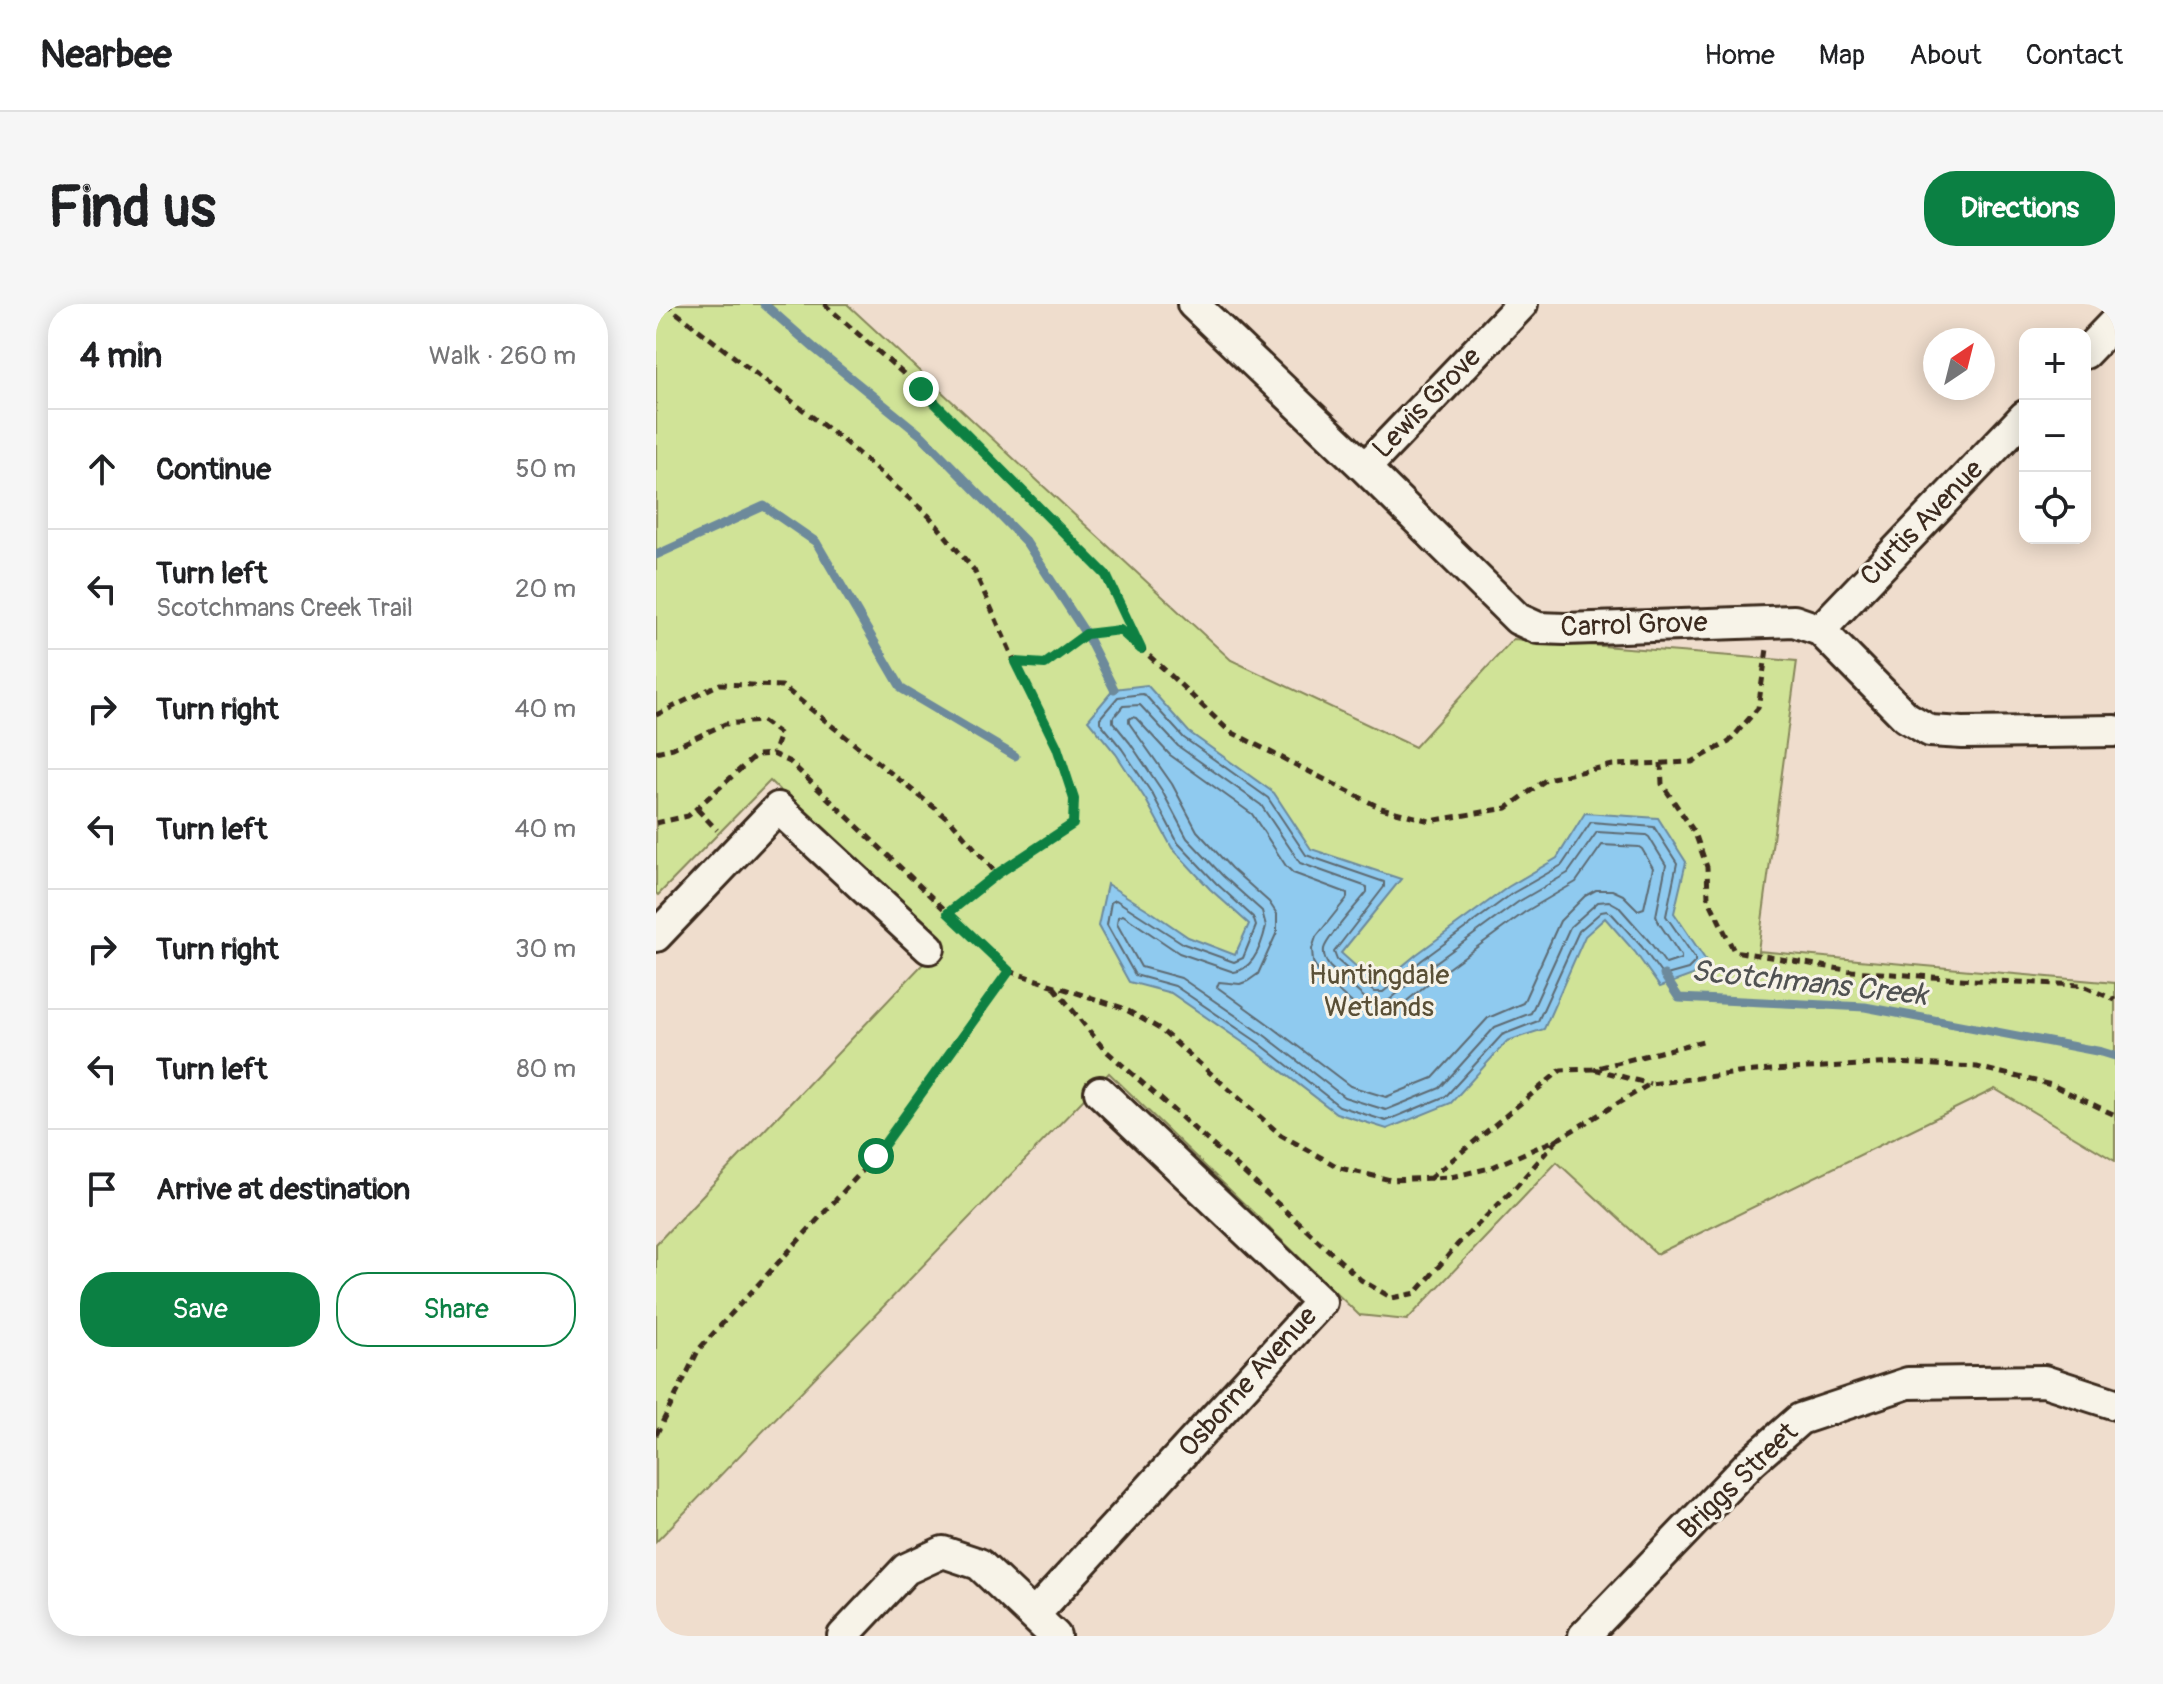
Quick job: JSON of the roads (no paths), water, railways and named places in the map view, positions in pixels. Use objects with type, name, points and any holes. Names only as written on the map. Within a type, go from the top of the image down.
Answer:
[{"type":"street","name":"Carrol Grove","points":[[1193,304],[1518,619],[1538,628],[1565,629],[1794,621],[1820,630]]},
{"type":"street","name":"Lewis Grove","points":[[1365,468],[1522,304]]},
{"type":"street","points":[[2091,347],[2115,322]]},
{"type":"street","name":"Curtis Avenue","points":[[1820,630],[2019,422]]},
{"type":"street","points":[[1820,630],[1906,717],[1930,731],[2115,731]]},
{"type":"street","points":[[656,936],[778,808],[929,948]]},
{"type":"street","name":"Osborne Avenue","points":[[1045,1626],[1321,1302],[1100,1092]]},
{"type":"street","name":"Briggs Street","points":[[1584,1636],[1751,1462],[1800,1419],[1908,1383],[2044,1381],[2115,1404]]},
{"type":"street","points":[[843,1636],[906,1569],[943,1552],[979,1564],[1045,1626]]},
{"type":"water","points":[[1147,685],[1189,732],[1274,793],[1311,849],[1401,879],[1341,953],[1378,986],[1508,887],[1557,858],[1585,813],[1658,818],[1686,862],[1674,913],[1707,962],[1693,975],[1660,987],[1605,918],[1585,936],[1544,1029],[1507,1041],[1451,1103],[1387,1129],[1336,1113],[1254,1050],[1171,993],[1129,982],[1098,926],[1107,884],[1188,937],[1235,955],[1249,924],[1210,889],[1172,848],[1116,754],[1088,720],[1114,689]]},
{"type":"waterway","points":[[764,304],[922,436],[1026,542],[1086,634],[1114,689]]},
{"type":"waterway","points":[[656,555],[764,506],[816,542],[902,689],[1015,756]]},
{"type":"waterway","name":"Scotchmans Creek","points":[[1664,975],[1679,998],[1865,1007],[2115,1056]]},
{"type":"park label","name":"Huntingdale Wetlands","points":[[1379,991]]}]
